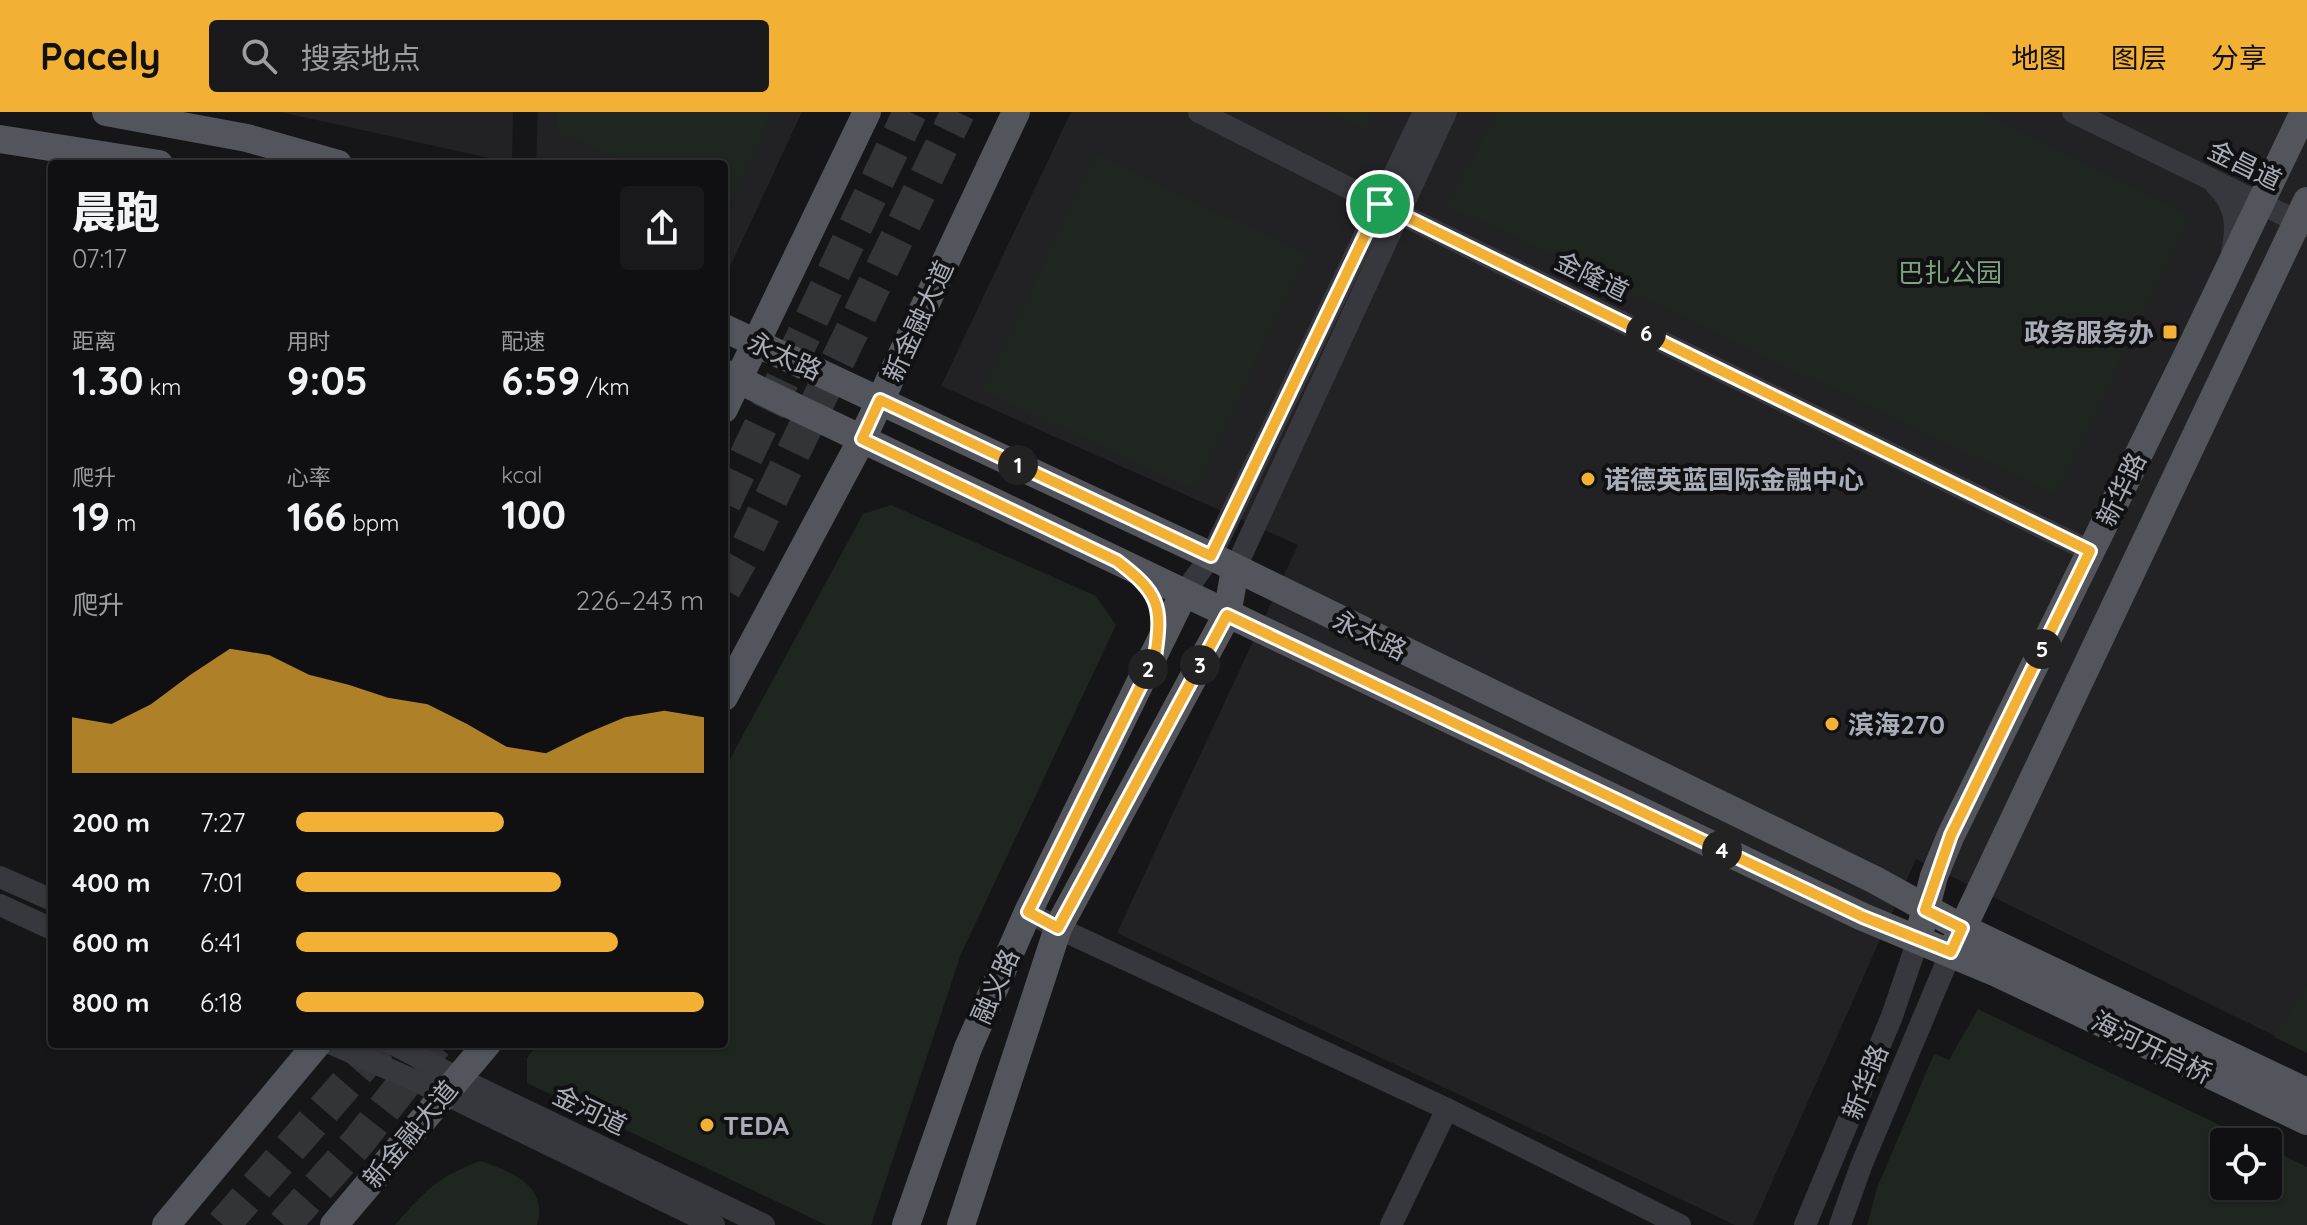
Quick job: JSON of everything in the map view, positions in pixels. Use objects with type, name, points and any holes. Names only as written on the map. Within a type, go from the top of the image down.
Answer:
[{"type":"main road","points":[[106,112],[247,138],[324,160]]},
{"type":"main road","points":[[731,377],[759,345],[769,317],[867,112]]},
{"type":"main road","name":"新金融大道","points":[[728,690],[862,439],[1016,112]]},
{"type":"main road","name":"新华路","points":[[1918,940],[1951,835],[2304,112]]},
{"type":"main road","points":[[0,139],[134,160]]},
{"type":"main road","name":"新华路","points":[[1956,940],[2304,215]]},
{"type":"main road","name":"永太路","points":[[728,330],[1223,563],[1875,880],[1925,910],[1956,940],[2004,962]]},
{"type":"main road","points":[[759,345],[762,367],[772,389],[796,409]]},
{"type":"main road","name":"永太路","points":[[731,377],[1863,917],[1918,940],[1956,940]]},
{"type":"main road","points":[[1117,561],[1144,581],[1151,594],[1158,612],[1155,657]]},
{"type":"main road","name":"融义路","points":[[961,1225],[1058,928],[1227,615],[1223,563]]},
{"type":"main road","name":"融义路","points":[[906,1225],[968,1048],[1028,912],[1184,593]]},
{"type":"main road","name":"海河开启桥","points":[[2004,962],[2307,1092]]},
{"type":"main road","name":"海河开启桥","points":[[2004,962],[2307,1121]]},
{"type":"main road","points":[[166,1225],[314,1048]]},
{"type":"main road","name":"新金融大道","points":[[334,1225],[484,1048]]},
{"type":"street","name":"金隆道","points":[[1199,112],[2090,551]]},
{"type":"street","name":"融义路","points":[[1184,593],[1223,563],[1389,208],[1424,112]]},
{"type":"street","name":"融义路","points":[[1389,208],[1446,112]]},
{"type":"street","name":"金昌道","points":[[2073,112],[2202,174],[2304,215]]},
{"type":"street","name":"金昌道","points":[[2093,112],[2262,199]]},
{"type":"street","points":[[2202,174],[2224,192],[2234,211],[2235,235],[2229,268]]},
{"type":"street","points":[[0,877],[48,898]]},
{"type":"street","points":[[0,905],[48,927]]},
{"type":"street","points":[[1028,912],[1447,1109],[1680,1225]]},
{"type":"street","name":"新华路","points":[[1805,1225],[1892,1016],[1918,940]]},
{"type":"street","name":"新华路","points":[[1840,1225],[1861,1166],[1956,940]]},
{"type":"street","name":"金河道","points":[[343,1048],[452,1086],[764,1225]]},
{"type":"street","name":"金河道","points":[[399,1048],[452,1086]]},
{"type":"street","points":[[452,1086],[714,1225]]},
{"type":"street","points":[[1391,1225],[1447,1109]]},
{"type":"shaded area","points":[[280,112],[513,112],[512,160],[498,160]]},
{"type":"shaded area","points":[[538,112],[802,112],[728,271],[728,160],[536,160]]},
{"type":"shaded area","points":[[1071,112],[2307,112],[2307,1052],[1916,859],[1753,1225],[1735,1225],[1117,933],[1298,545],[941,386]]},
{"type":"green space","points":[[558,112],[773,112],[728,208],[728,160],[621,160],[557,132]]},
{"type":"green space","points":[[1327,112],[1374,112],[1365,130]]},
{"type":"green space","name":"巴扎公园","points":[[1496,112],[1978,112],[2191,215],[2056,495],[1447,205]]},
{"type":"green space","points":[[1095,154],[1307,255],[1195,490],[983,390]]},
{"type":"green space","points":[[891,505],[1096,596],[1116,625],[961,954],[871,1225],[826,1225],[527,1083],[527,1058],[534,1048],[728,1048],[728,763],[863,514]]},
{"type":"green space","points":[[2307,984],[2307,1053],[2274,1037]]},
{"type":"green space","points":[[1978,1009],[2226,1128],[2210,1128],[2210,1200],[2282,1200],[2282,1155],[2307,1167],[2307,1225],[1867,1225],[1877,1188],[1934,1054],[1949,1060]]},
{"type":"green space","points":[[480,1161],[516,1176],[531,1189],[539,1206],[537,1225],[395,1225],[433,1186]]},
{"type":"tunnel","points":[[728,495],[910,112]]},
{"type":"tunnel","points":[[728,582],[958,112]]},
{"type":"tunnel","points":[[223,1225],[378,1048]]},
{"type":"tunnel","points":[[284,1225],[359,1141],[432,1048]]},
{"type":"place","name":"政务服务办","points":[[2170,332]]},
{"type":"place","name":"诺德英蓝国际金融中心","points":[[1588,479]]},
{"type":"place","name":"滨海270","points":[[1832,724]]},
{"type":"place","name":"TEDA","points":[[707,1125]]},
{"type":"route","points":[[1380,204],[2090,551],[1951,835],[1934,876],[1925,910],[1962,928],[1951,952],[1863,917],[1227,615],[1058,928],[1028,912],[1155,657],[1158,612],[1144,581],[1117,561],[862,439],[880,400],[1211,556],[1380,204]]}]
